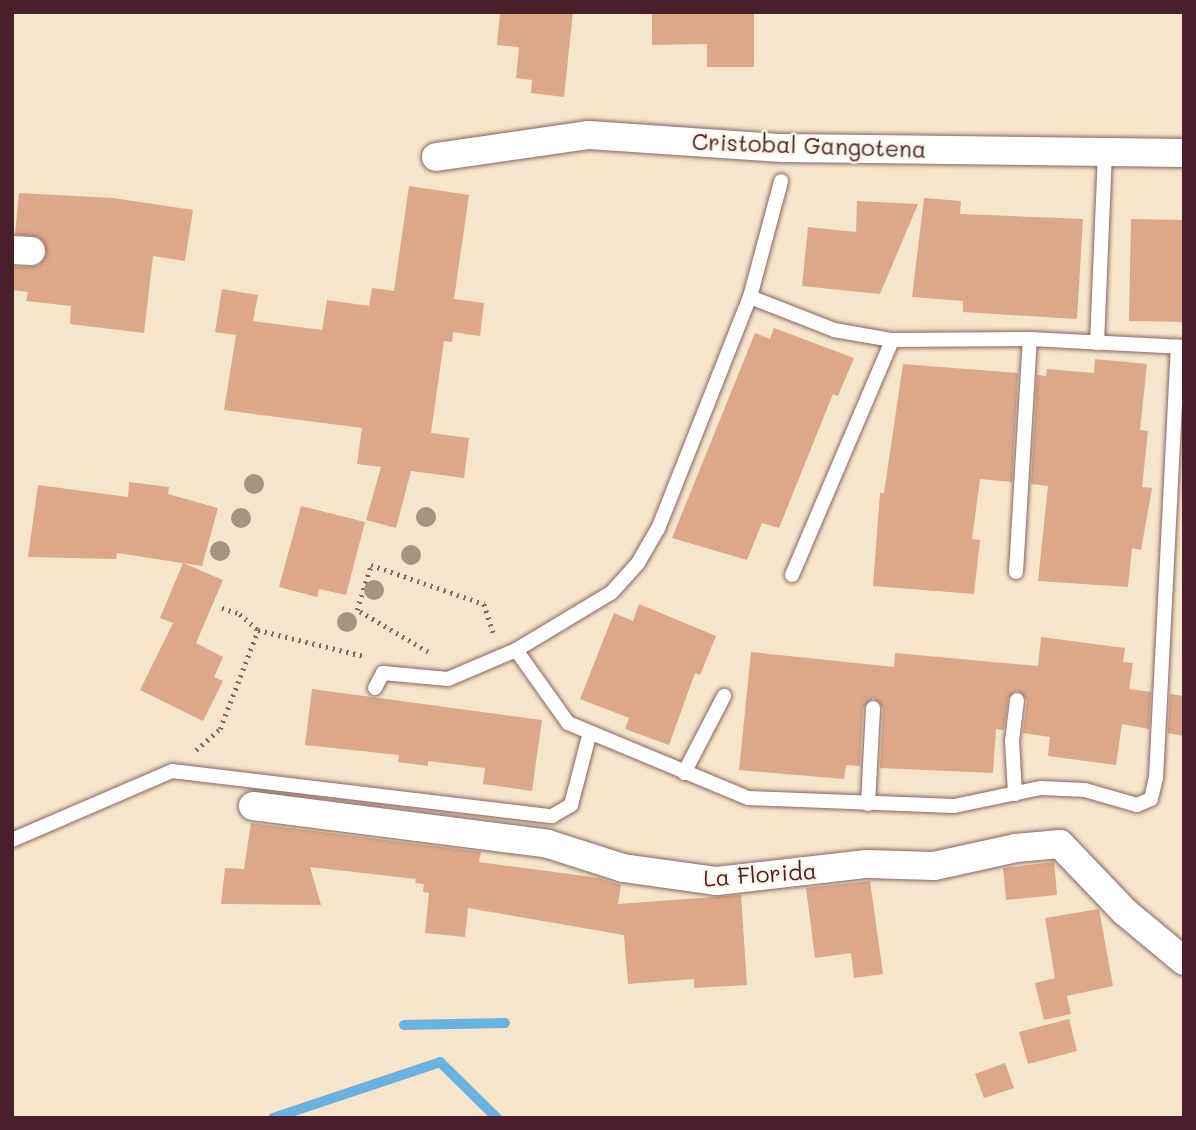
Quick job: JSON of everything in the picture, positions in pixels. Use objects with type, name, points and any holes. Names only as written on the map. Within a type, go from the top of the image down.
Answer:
[{"type":"street","name":"Cristobal Gangotena","points":[[436,156],[589,135],[782,148],[1184,153]]},
{"type":"street","name":"La Florida","points":[[253,806],[548,844],[623,868],[717,881],[867,864],[934,866],[1016,848],[1060,844],[1125,912],[1184,961]]},
{"type":"lane","points":[[1097,343],[1105,152]]},
{"type":"lane","points":[[375,688],[383,673],[448,678],[516,650],[595,604],[638,563],[658,529],[750,297],[781,181]]},
{"type":"lane","points":[[516,650],[568,723],[748,798],[954,806],[1041,788],[1085,790],[1138,805],[1150,799],[1156,778],[1181,347],[1030,339],[892,340],[834,330],[750,297]]},
{"type":"lane","points":[[1016,572],[1030,339]]},
{"type":"lane","points":[[792,575],[892,340]]},
{"type":"lane","points":[[684,773],[724,696]]},
{"type":"lane","points":[[1015,794],[1012,741],[1017,699]]},
{"type":"lane","points":[[868,804],[873,708]]},
{"type":"lane","points":[[12,840],[172,771],[552,816],[570,805],[590,732]]},
{"type":"path","points":[[414,656],[437,659],[357,610],[371,565],[484,604],[500,656]]},
{"type":"path","points":[[222,608],[240,614],[258,630],[359,657],[369,655]]},
{"type":"path","points":[[172,771],[220,729],[258,630]]},
{"type":"building","points":[[500,12],[573,12],[564,97],[531,93],[532,80],[516,78],[519,47],[497,45]]},
{"type":"building","points":[[652,12],[754,12],[754,67],[707,67],[707,44],[652,45]]},
{"type":"building","points":[[409,186],[469,195],[454,299],[484,303],[480,336],[453,332],[452,342],[444,341],[431,433],[469,438],[464,478],[411,471],[396,528],[366,520],[381,467],[357,464],[362,428],[224,410],[236,335],[215,332],[222,289],[258,295],[253,321],[322,330],[327,300],[369,306],[372,288],[394,291]]},
{"type":"building","points":[[19,193],[113,198],[193,210],[185,261],[153,256],[144,333],[70,324],[71,306],[26,301],[28,292],[12,290],[13,267],[38,266],[47,253],[39,237],[15,234]]},
{"type":"building","points":[[924,198],[961,201],[960,214],[1083,219],[1077,319],[963,312],[963,301],[912,297]]},
{"type":"building","points":[[857,201],[918,204],[880,294],[802,286],[808,227],[856,232]]},
{"type":"building","points":[[1131,219],[1184,220],[1184,322],[1129,321]]},
{"type":"building","points":[[774,328],[854,358],[838,396],[833,394],[779,528],[762,523],[747,560],[672,538],[755,333],[770,339]]},
{"type":"building","points":[[1095,359],[1147,364],[1140,430],[1148,431],[1142,487],[1152,488],[1141,550],[1132,548],[1128,587],[1038,581],[1048,486],[1031,484],[1037,375],[1046,376],[1047,369],[1094,373]]},
{"type":"building","points":[[903,364],[1018,373],[1012,482],[980,479],[972,539],[980,540],[974,594],[873,586],[880,493],[884,493]]},
{"type":"building","points":[[129,482],[169,487],[168,494],[218,508],[202,566],[117,553],[116,559],[28,557],[38,485],[128,497]]},
{"type":"building","points":[[301,506],[365,522],[346,595],[319,589],[317,597],[279,587]]},
{"type":"building","points":[[183,563],[223,580],[196,643],[223,657],[214,677],[223,681],[203,721],[140,690],[173,623],[160,618]]},
{"type":"building","points":[[639,604],[716,636],[700,675],[695,673],[669,745],[625,729],[629,718],[580,699],[614,613],[633,621]]},
{"type":"building","points":[[1041,637],[1125,648],[1123,662],[1133,663],[1129,689],[1151,692],[1149,729],[1122,724],[1116,765],[1048,756],[1050,737],[1023,733],[1027,700],[1017,690],[1008,698],[1004,730],[996,729],[993,773],[880,768],[883,708],[873,698],[863,708],[860,766],[846,765],[844,779],[739,770],[751,652],[894,667],[895,653],[1038,666]]},
{"type":"building","points":[[312,689],[542,720],[532,791],[483,784],[485,768],[428,761],[428,766],[398,762],[399,755],[305,745]]},
{"type":"building","points":[[1170,694],[1184,696],[1184,736],[1168,733]]},
{"type":"building","points":[[251,823],[481,852],[479,862],[599,878],[621,885],[618,904],[741,895],[747,985],[694,988],[694,979],[628,984],[624,935],[468,908],[465,937],[425,933],[429,893],[423,892],[424,884],[415,883],[416,879],[310,867],[321,905],[221,904],[225,868],[244,869]]},
{"type":"building","points":[[1054,862],[1057,895],[1006,900],[1003,868]]},
{"type":"building","points":[[870,881],[883,974],[854,978],[851,953],[815,958],[806,888]]},
{"type":"building","points":[[1099,909],[1113,986],[1067,996],[1071,1014],[1044,1020],[1035,983],[1055,978],[1045,918]]},
{"type":"building","points":[[1069,1019],[1077,1051],[1028,1064],[1019,1032]]},
{"type":"building","points":[[1005,1063],[1014,1088],[984,1098],[975,1074]]},
{"type":"waterway","points":[[404,1025],[505,1023]]},
{"type":"waterway","points":[[273,1118],[440,1062],[497,1118]]}]
